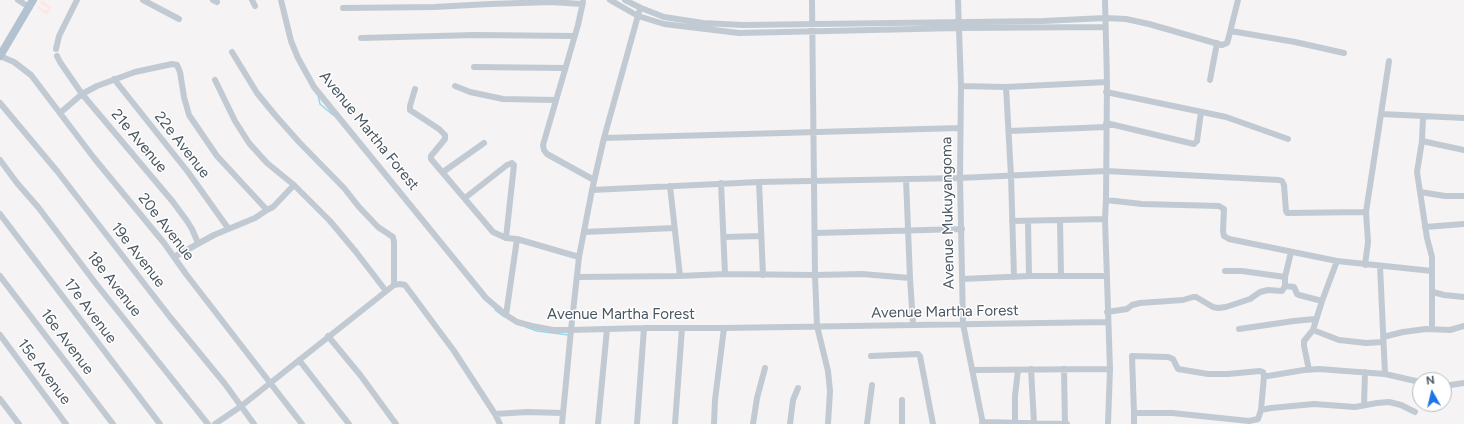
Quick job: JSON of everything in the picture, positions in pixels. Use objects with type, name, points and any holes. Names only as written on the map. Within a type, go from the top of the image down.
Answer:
[{"type":"main road","points":[[0,56],[31,4]]},
{"type":"street","points":[[18,0],[31,4]]},
{"type":"street","name":"21e Avenue","points":[[77,0],[59,36],[56,53],[60,62],[82,94],[173,202],[192,229],[198,243]]},
{"type":"street","points":[[143,0],[179,19]]},
{"type":"street","points":[[252,0],[255,6]]},
{"type":"street","name":"Avenue Martha Forest","points":[[281,0],[298,58],[314,87],[486,298],[506,315],[518,322],[553,330],[1107,322]]},
{"type":"street","points":[[610,0],[638,16],[664,24],[738,33],[812,27]]},
{"type":"street","points":[[625,0],[664,17],[703,23],[812,27],[960,25],[1105,27]]},
{"type":"street","points":[[812,0],[815,276],[817,326],[828,371],[830,391],[828,424]]},
{"type":"street","name":"Avenue Mukuyangoma","points":[[958,0],[961,86],[960,178],[963,324],[982,423]]},
{"type":"street","points":[[1105,0],[1107,82],[1105,219],[1107,322],[1110,369],[1108,424]]},
{"type":"street","points":[[960,25],[1105,18],[1126,19],[1222,45],[1227,43],[1238,0]]},
{"type":"street","points":[[343,8],[434,7],[544,2],[582,2],[581,14],[543,145],[547,154],[594,180]]},
{"type":"street","points":[[562,424],[579,257],[604,138],[641,8]]},
{"type":"street","points":[[1231,31],[1344,53]]},
{"type":"street","points":[[361,38],[444,36],[574,36]]},
{"type":"street","points":[[1210,80],[1217,43]]},
{"type":"street","points":[[232,52],[257,93],[275,115],[344,188],[378,227],[392,237],[394,242],[394,285]]},
{"type":"street","name":"20e Avenue","points":[[0,56],[14,62],[30,75],[94,158],[154,230],[302,424]]},
{"type":"street","points":[[1365,265],[1368,242],[1366,212],[1390,61]]},
{"type":"street","points":[[60,113],[82,94],[114,79],[135,72],[172,64],[177,65],[180,72],[184,97],[189,115],[217,156],[267,210]]},
{"type":"street","points":[[474,67],[565,68]]},
{"type":"street","name":"22e Avenue","points":[[114,79],[188,172],[228,228]]},
{"type":"street","points":[[215,80],[234,121],[249,144],[294,185],[330,221],[386,291]]},
{"type":"street","points":[[961,86],[1006,87],[1107,82]]},
{"type":"street","points":[[455,86],[470,92],[503,99],[555,100]]},
{"type":"street","points":[[1006,87],[1011,176],[1014,277]]},
{"type":"street","points":[[415,89],[410,110],[445,135],[445,139],[431,156],[431,159],[493,232],[506,238],[517,239],[579,257]]},
{"type":"street","points":[[1106,92],[1226,117],[1288,139]]},
{"type":"street","name":"19e Avenue","points":[[0,103],[57,171],[170,318],[225,384],[240,407],[254,424]]},
{"type":"street","points":[[1009,131],[1106,125],[1194,144],[1197,141],[1201,112]]},
{"type":"street","points":[[1381,114],[1464,118]]},
{"type":"street","points":[[1423,117],[1422,141],[1416,172],[1425,227],[1432,257],[1432,329]]},
{"type":"street","points":[[604,138],[960,128]]},
{"type":"street","points":[[1422,141],[1464,150]]},
{"type":"street","points":[[442,172],[484,143]]},
{"type":"street","name":"18e Avenue","points":[[0,160],[208,424]]},
{"type":"street","points":[[465,198],[507,165],[512,163],[514,165],[506,238]]},
{"type":"street","points":[[592,190],[721,183],[960,178],[1106,171],[1279,180],[1282,181],[1284,185],[1287,213],[1366,212]]},
{"type":"street","points":[[906,179],[913,324]]},
{"type":"street","points":[[759,182],[763,275]]},
{"type":"street","points":[[721,183],[725,274]]},
{"type":"street","points":[[174,257],[228,228],[255,218],[273,207],[294,185]]},
{"type":"street","points":[[670,186],[680,276]]},
{"type":"street","points":[[1420,192],[1445,196],[1464,196]]},
{"type":"street","points":[[1106,200],[1142,204],[1222,207],[1225,214],[1223,231],[1226,238],[1337,261],[1432,271]]},
{"type":"street","name":"17e Avenue","points":[[0,214],[160,424]]},
{"type":"street","points":[[1012,221],[1105,219]]},
{"type":"street","points":[[1060,220],[1061,275]]},
{"type":"street","points":[[1028,221],[1029,276]]},
{"type":"street","points":[[1425,227],[1464,224]]},
{"type":"street","points":[[584,232],[674,228]]},
{"type":"street","points":[[815,233],[962,229]]},
{"type":"street","points":[[724,237],[761,236]]},
{"type":"street","points":[[506,315],[517,239]]},
{"type":"street","points":[[1107,312],[1127,309],[1132,305],[1140,303],[1183,300],[1193,297],[1196,297],[1213,307],[1218,308],[1250,299],[1260,292],[1268,290],[1282,291],[1285,286],[1285,277],[1291,252]]},
{"type":"street","points":[[1309,370],[1304,341],[1316,324],[1315,319],[1337,261]]},
{"type":"street","points":[[1380,266],[1385,374]]},
{"type":"street","points":[[1225,271],[1242,271],[1285,277]]},
{"type":"street","points":[[578,277],[725,274],[815,276],[862,274],[910,278]]},
{"type":"street","points":[[962,279],[1061,275],[1106,276]]},
{"type":"street","name":"16e Avenue","points":[[0,276],[113,424]]},
{"type":"street","points":[[215,424],[240,407],[386,291],[394,285],[400,284],[405,285],[454,351],[500,424]]},
{"type":"street","points":[[1285,286],[1296,288],[1297,294],[1299,295],[1322,301]]},
{"type":"street","points":[[1433,292],[1444,295],[1464,297]]},
{"type":"street","points":[[1239,330],[1315,319]]},
{"type":"street","points":[[1313,330],[1339,340],[1366,343],[1403,332],[1432,329],[1450,330],[1464,326]]},
{"type":"street","points":[[637,424],[644,328]]},
{"type":"street","points":[[675,424],[682,328]]},
{"type":"street","points":[[714,424],[715,400],[724,328]]},
{"type":"street","points":[[598,424],[607,329]]},
{"type":"street","name":"15e Avenue","points":[[0,335],[66,424]]},
{"type":"street","points":[[328,336],[361,376],[396,424]]},
{"type":"street","points":[[871,356],[918,354],[920,356],[933,424]]},
{"type":"street","points":[[1134,413],[1172,413],[1249,421],[1258,419],[1261,410],[1264,376],[1263,372],[1217,374],[1182,370],[1178,369],[1173,359],[1168,357],[1132,356],[1134,424]]},
{"type":"street","points":[[299,360],[349,424]]},
{"type":"street","points":[[752,424],[765,368]]},
{"type":"street","points":[[1031,369],[1034,424]]},
{"type":"street","points":[[982,423],[1015,422],[1034,424],[1066,424],[1064,369]]},
{"type":"street","points":[[972,370],[1110,369]]},
{"type":"street","points":[[1015,422],[1015,396],[1018,370]]},
{"type":"street","points":[[1264,376],[1309,370],[1365,372],[1385,374],[1412,380]]},
{"type":"street","points":[[1364,405],[1365,372]]},
{"type":"street","points":[[1452,385],[1464,383]]},
{"type":"street","points":[[867,424],[872,385]]},
{"type":"street","points":[[790,424],[793,400],[798,388]]},
{"type":"street","points":[[0,399],[19,424]]},
{"type":"street","points":[[902,400],[902,424]]},
{"type":"street","points":[[1261,410],[1314,404],[1355,407],[1389,402],[1401,405],[1412,410]]},
{"type":"street","points":[[495,414],[526,412],[562,413]]},
{"type":"shaded area","points":[[42,0],[52,7],[47,15],[37,8],[38,6],[46,11],[48,8],[40,4]]},
{"type":"waterway","points":[[318,95],[320,104],[333,115]]},
{"type":"waterway","points":[[495,310],[503,316]]},
{"type":"waterway","points":[[526,327],[537,331],[569,335]]}]
